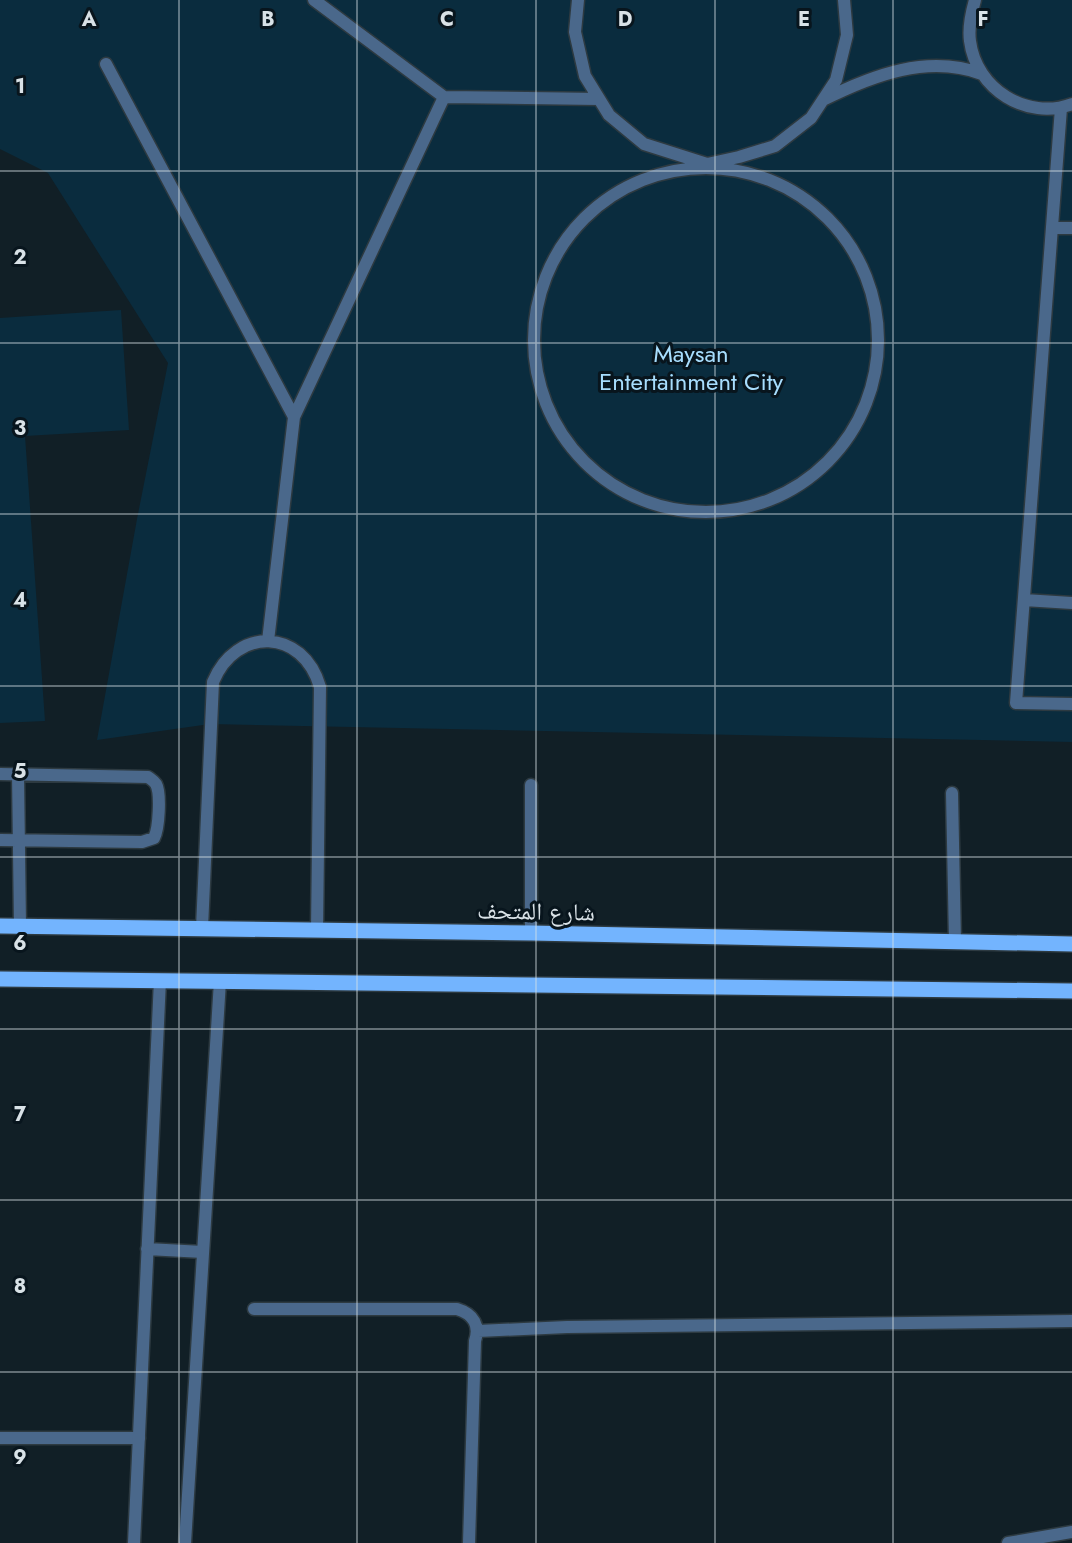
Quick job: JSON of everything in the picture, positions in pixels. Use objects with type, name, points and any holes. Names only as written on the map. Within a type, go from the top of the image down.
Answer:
[{"type":"main road","name":"شارع المتحف","points":[[0,926],[531,933],[1072,944]]},
{"type":"main road","points":[[0,979],[1072,991]]},
{"type":"street","points":[[314,0],[444,97],[599,99]]},
{"type":"street","points":[[578,0],[575,32],[585,76],[609,115],[644,144],[707,165],[747,172],[781,183],[829,217],[862,265],[878,321],[874,379],[852,433],[814,477],[763,505],[705,514],[648,504],[597,476],[559,432],[536,378],[534,320],[550,264],[584,216],[631,183],[666,171],[707,165],[775,146],[811,118],[836,80],[847,35],[844,0]]},
{"type":"street","points":[[975,0],[969,20],[970,41],[975,62],[986,80],[1001,94],[1019,105],[1040,109],[1066,106],[1052,228],[1016,703],[1072,704]]},
{"type":"street","points":[[106,64],[294,417]]},
{"type":"street","points":[[822,101],[884,73],[911,67],[954,66],[982,74]]},
{"type":"street","points":[[268,641],[294,417],[444,97]]},
{"type":"street","points":[[1052,228],[1072,228]]},
{"type":"street","points":[[1024,600],[1072,603]]},
{"type":"street","points":[[202,928],[213,682],[218,669],[227,657],[239,648],[268,641],[297,650],[308,660],[316,673],[320,687],[317,930]]},
{"type":"street","points":[[0,774],[143,776],[153,780],[158,794],[157,832],[154,838],[148,841],[0,840]]},
{"type":"street","points":[[18,774],[20,926]]},
{"type":"street","points":[[531,785],[531,933]]},
{"type":"street","points":[[952,793],[955,942]]},
{"type":"street","points":[[134,1543],[160,980]]},
{"type":"street","points":[[185,1543],[220,981]]},
{"type":"street","points":[[147,1249],[203,1252]]},
{"type":"street","points":[[254,1309],[458,1309],[473,1318],[478,1331],[475,1341],[469,1543]]},
{"type":"street","points":[[478,1331],[567,1327],[1072,1321]]},
{"type":"street","points":[[0,1438],[138,1438]]},
{"type":"street","points":[[1008,1543],[1072,1532]]},
{"type":"green space","name":"Maysan Entertainment City","points":[[0,0],[1072,0],[1072,742],[210,724],[97,740],[168,363],[48,173],[0,149]]},
{"type":"green space","points":[[121,310],[129,430],[25,436],[45,721],[0,723],[0,318]]}]
